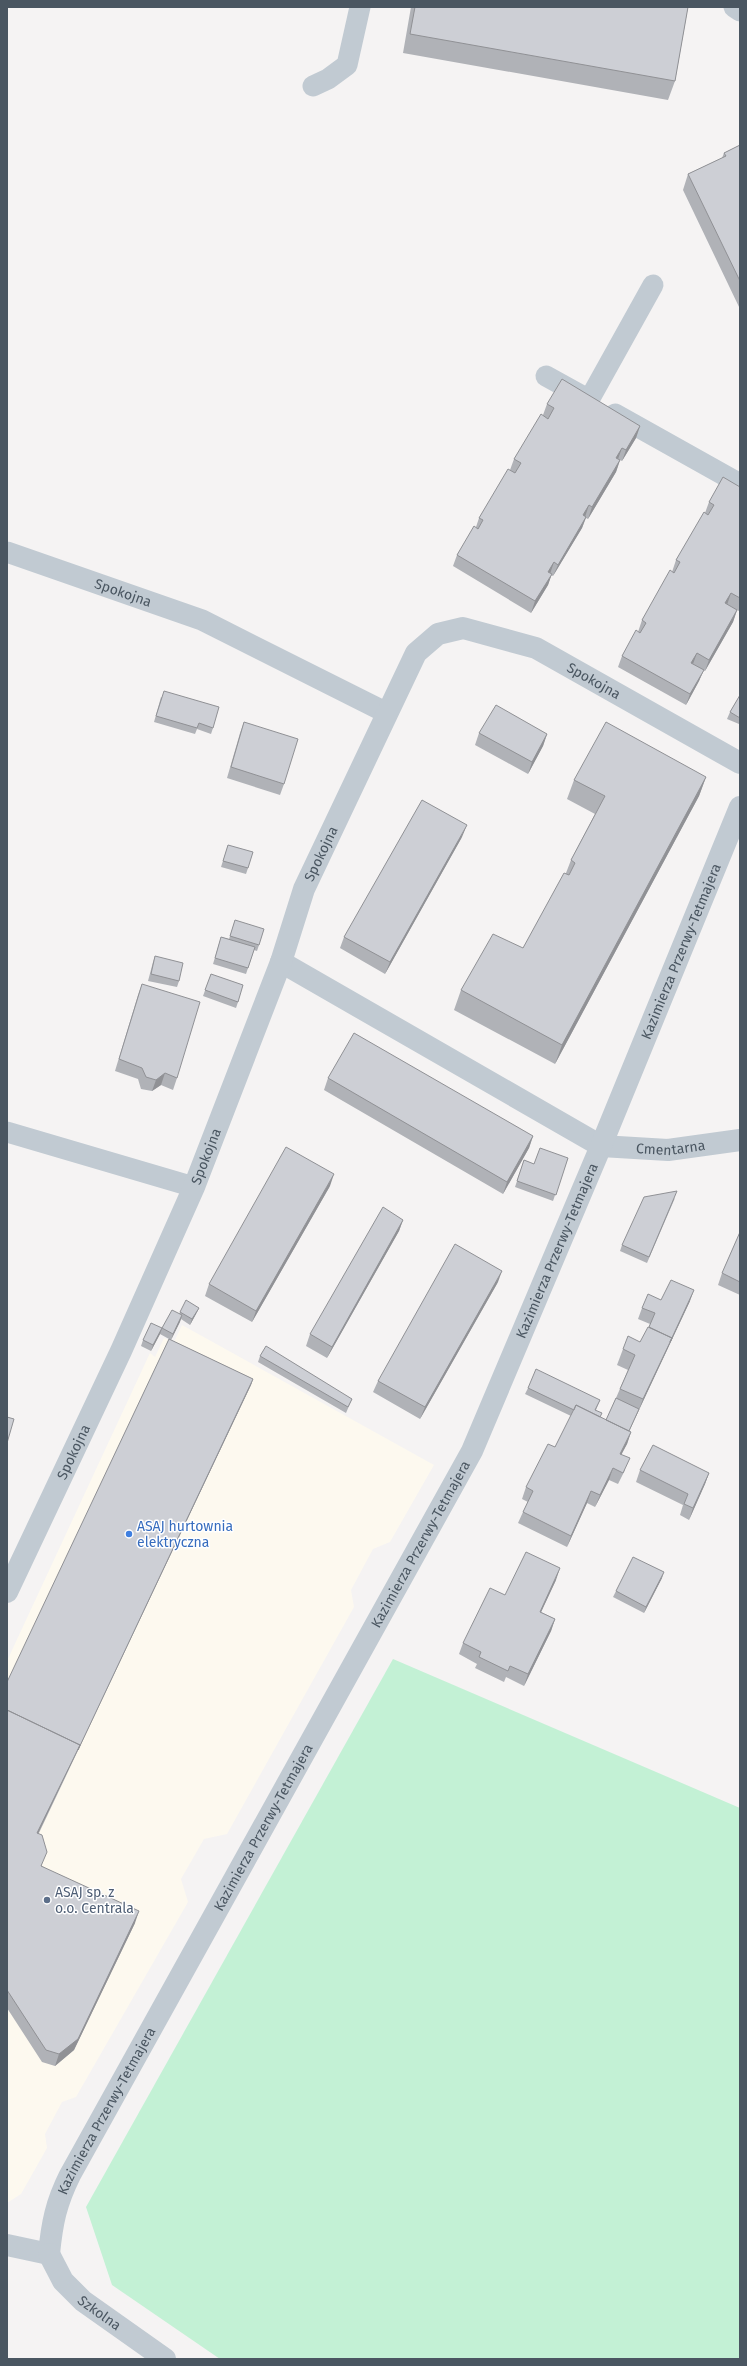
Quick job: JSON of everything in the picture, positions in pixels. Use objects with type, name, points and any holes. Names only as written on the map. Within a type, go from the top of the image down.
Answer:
[{"type":"street","name":"Spokojna","points":[[7,1592],[118,1357],[194,1187],[281,962],[304,889],[386,713],[416,653],[438,634],[463,628],[536,648],[740,763]]},
{"type":"street","name":"Kazimierza Przerwy-Tetmajera","points":[[49,2254],[52,2220],[59,2197],[70,2175],[472,1451],[601,1146],[740,807]]},
{"type":"street","points":[[281,962],[601,1146]]},
{"type":"street","name":"Cmentarna","points":[[601,1146],[668,1150],[740,1140]]},
{"type":"street","points":[[7,2245],[49,2254]]},
{"type":"street","name":"Szkolna","points":[[49,2254],[63,2281],[84,2301],[165,2359]]},
{"type":"lane","points":[[313,86],[328,79],[347,65],[360,7]]},
{"type":"lane","points":[[734,7],[740,11]]},
{"type":"lane","points":[[589,400],[653,284]]},
{"type":"lane","points":[[546,376],[740,484]]},
{"type":"lane","name":"Spokojna","points":[[7,552],[202,620],[386,713]]},
{"type":"lane","points":[[7,1132],[194,1187]]},
{"type":"shaded area","points":[[182,1325],[434,1465],[390,1542],[373,1549],[351,1590],[354,1607],[227,1834],[204,1839],[181,1879],[188,1902],[76,2097],[62,2102],[45,2134],[47,2148],[21,2194],[7,2203],[7,1661],[150,1353],[155,1357],[164,1338],[174,1342]]},
{"type":"green space","points":[[393,1659],[740,1808],[740,2359],[220,2359],[112,2285],[86,2207]]},
{"type":"building","points":[[415,7],[688,7],[675,81],[410,34]]},
{"type":"building","points":[[740,145],[740,281],[688,174],[726,156],[724,153]]},
{"type":"building","points":[[562,379],[640,426],[626,450],[622,448],[616,458],[620,460],[592,507],[589,505],[583,515],[586,517],[558,565],[554,562],[548,572],[552,574],[535,601],[457,555],[474,526],[478,529],[483,520],[479,518],[508,469],[515,473],[521,463],[514,459],[541,414],[548,419],[554,408],[547,404]]},
{"type":"building","points":[[723,477],[740,487],[740,598],[731,593],[725,603],[737,610],[709,660],[697,653],[691,663],[704,670],[690,694],[622,656],[636,630],[640,633],[646,623],[642,620],[670,570],[674,573],[680,562],[676,560],[704,512],[708,515],[714,505],[709,502]]},
{"type":"building","points":[[164,691],[219,707],[213,728],[199,723],[197,728],[156,716]]},
{"type":"building","points":[[740,695],[740,718],[730,712]]},
{"type":"building","points":[[496,705],[547,734],[532,762],[479,733]]},
{"type":"building","points":[[244,722],[298,739],[284,784],[231,767]]},
{"type":"building","points":[[606,722],[706,777],[562,1045],[461,990],[493,934],[523,948],[564,873],[569,875],[575,863],[571,860],[605,796],[574,780]]},
{"type":"building","points":[[422,800],[467,825],[390,962],[344,937]]},
{"type":"building","points":[[228,845],[253,852],[248,868],[223,861]]},
{"type":"building","points":[[235,920],[264,929],[259,945],[230,936]]},
{"type":"building","points":[[221,937],[255,947],[248,968],[215,958]]},
{"type":"building","points":[[155,956],[183,963],[179,981],[151,974]]},
{"type":"building","points":[[211,974],[243,985],[238,1002],[205,990]]},
{"type":"building","points":[[142,984],[200,1002],[177,1078],[165,1073],[156,1080],[146,1077],[142,1068],[119,1059]]},
{"type":"building","points":[[354,1033],[533,1136],[507,1182],[328,1078]]},
{"type":"building","points":[[286,1147],[334,1174],[256,1311],[209,1284]]},
{"type":"building","points":[[540,1148],[568,1158],[556,1195],[517,1181],[524,1160],[534,1164]]},
{"type":"building","points":[[677,1191],[649,1257],[622,1245],[644,1197]]},
{"type":"building","points":[[383,1207],[403,1220],[332,1347],[310,1334]]},
{"type":"building","points":[[740,1232],[740,1282],[722,1273]]},
{"type":"building","points":[[455,1244],[502,1271],[425,1407],[378,1381]]},
{"type":"building","points":[[671,1280],[694,1290],[672,1338],[649,1327],[655,1313],[642,1308],[648,1294],[661,1300]]},
{"type":"building","points":[[186,1300],[199,1308],[192,1319],[180,1312]]},
{"type":"building","points":[[172,1310],[182,1315],[173,1334],[162,1328]]},
{"type":"building","points":[[151,1323],[162,1328],[153,1345],[143,1340]]},
{"type":"building","points":[[648,1327],[672,1338],[643,1399],[620,1389],[635,1355],[623,1349],[628,1336],[640,1342]]},
{"type":"building","name":"ASAJ hurtownia elektryczna","points":[[169,1339],[253,1379],[78,1750],[80,1745],[7,1710],[7,1682]]},
{"type":"building","points":[[266,1346],[352,1399],[348,1407],[260,1356]]},
{"type":"building","points":[[536,1369],[600,1400],[595,1410],[602,1413],[600,1417],[576,1405],[574,1410],[528,1388]]},
{"type":"building","points":[[616,1398],[639,1409],[629,1431],[606,1420]]},
{"type":"building","points":[[576,1405],[631,1432],[620,1454],[630,1458],[623,1473],[613,1468],[600,1495],[591,1491],[571,1536],[523,1512],[533,1491],[526,1487],[548,1444],[555,1447]]},
{"type":"building","points":[[7,1417],[14,1419],[7,1443]]},
{"type":"building","points":[[653,1445],[709,1473],[693,1508],[684,1504],[688,1494],[640,1470]]},
{"type":"building","points":[[526,1552],[560,1568],[540,1612],[555,1619],[528,1674],[510,1666],[508,1671],[479,1657],[481,1652],[463,1643],[490,1588],[505,1595]]},
{"type":"building","points":[[633,1557],[664,1572],[646,1607],[616,1591]]},
{"type":"building","name":"ASAJ sp. z o.o. Centrala","points":[[7,1710],[80,1745],[37,1833],[42,1835],[47,1852],[41,1866],[139,1911],[78,2039],[59,2054],[46,2050],[7,1990]]},
{"type":"place","name":"ASAJ hurtownia elektryczna","points":[[129,1534]]},
{"type":"place","name":"ASAJ sp. z o.o. Centrala","points":[[47,1900]]}]
